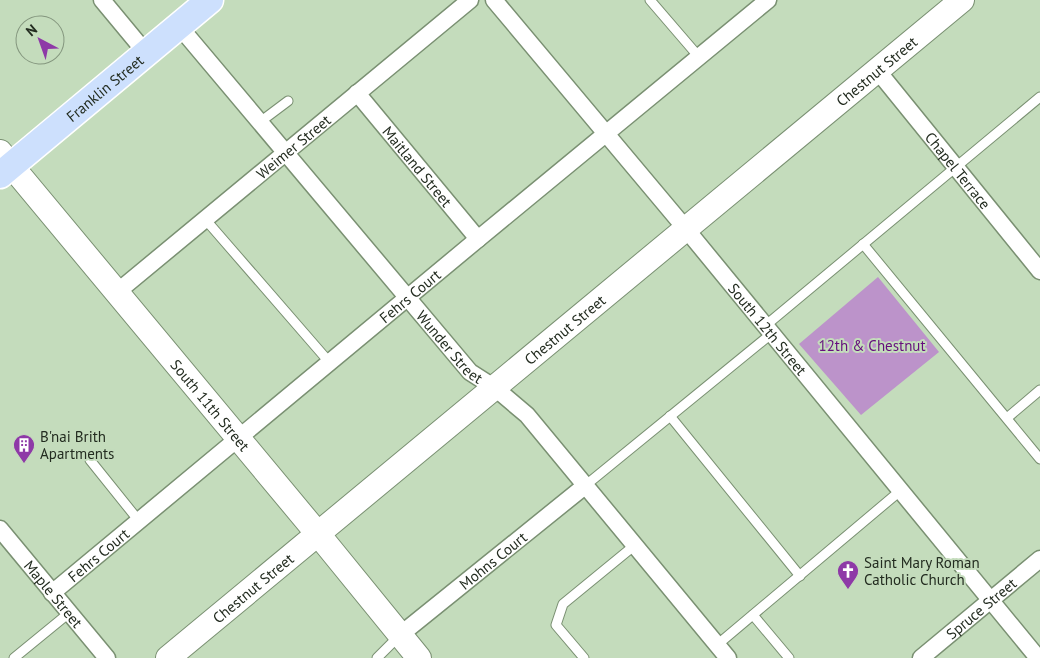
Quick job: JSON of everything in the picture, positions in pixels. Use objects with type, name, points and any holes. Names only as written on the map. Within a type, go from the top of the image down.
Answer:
[{"type":"main road","name":"Franklin Street","points":[[4,165],[210,0]]},
{"type":"street","points":[[102,0],[146,53]]},
{"type":"street","name":"Weimer Street","points":[[116,293],[470,0]]},
{"type":"street","name":"South 12th Street","points":[[494,0],[686,229],[1038,658]]},
{"type":"street","name":"Fehrs Court","points":[[52,593],[768,0]]},
{"type":"street","name":"Chestnut Street","points":[[168,658],[962,0]]},
{"type":"street","name":"Wunder Street","points":[[179,26],[470,372],[494,388],[527,415],[722,653]]},
{"type":"street","name":"Chapel Terrace","points":[[877,70],[1040,271]]},
{"type":"street","name":"Maitland Street","points":[[357,94],[478,240]]},
{"type":"street","name":"South 11th Street","points":[[4,165],[116,293],[419,658]]},
{"type":"street","name":"Mohns Court","points":[[400,635],[586,485]]},
{"type":"street","name":"Maple Street","points":[[0,529],[107,658]]},
{"type":"street","name":"Spruce Street","points":[[921,658],[1040,559]]},
{"type":"lane","points":[[650,0],[698,57]]},
{"type":"lane","points":[[586,485],[670,416],[863,244],[1040,97]]},
{"type":"lane","points":[[260,122],[288,101]]},
{"type":"lane","points":[[205,219],[330,362]]},
{"type":"lane","points":[[863,244],[1040,459]]},
{"type":"lane","points":[[1007,418],[1040,390]]},
{"type":"lane","points":[[670,416],[800,576]]},
{"type":"lane","points":[[90,460],[139,521]]},
{"type":"lane","points":[[722,653],[753,615],[900,492]]},
{"type":"lane","points":[[584,658],[556,625],[563,604],[635,545]]},
{"type":"lane","points":[[14,658],[69,613]]},
{"type":"lane","points":[[753,615],[789,658]]},
{"type":"lane","points":[[377,658],[400,635]]},
{"type":"green space","name":"12th & Chestnut","points":[[878,277],[939,352],[861,415],[799,344]]},
{"type":"place","name":"B'nai Brith Apartments","points":[[24,464]]},
{"type":"place","name":"Saint Mary Roman Catholic Church","points":[[848,590]]}]
